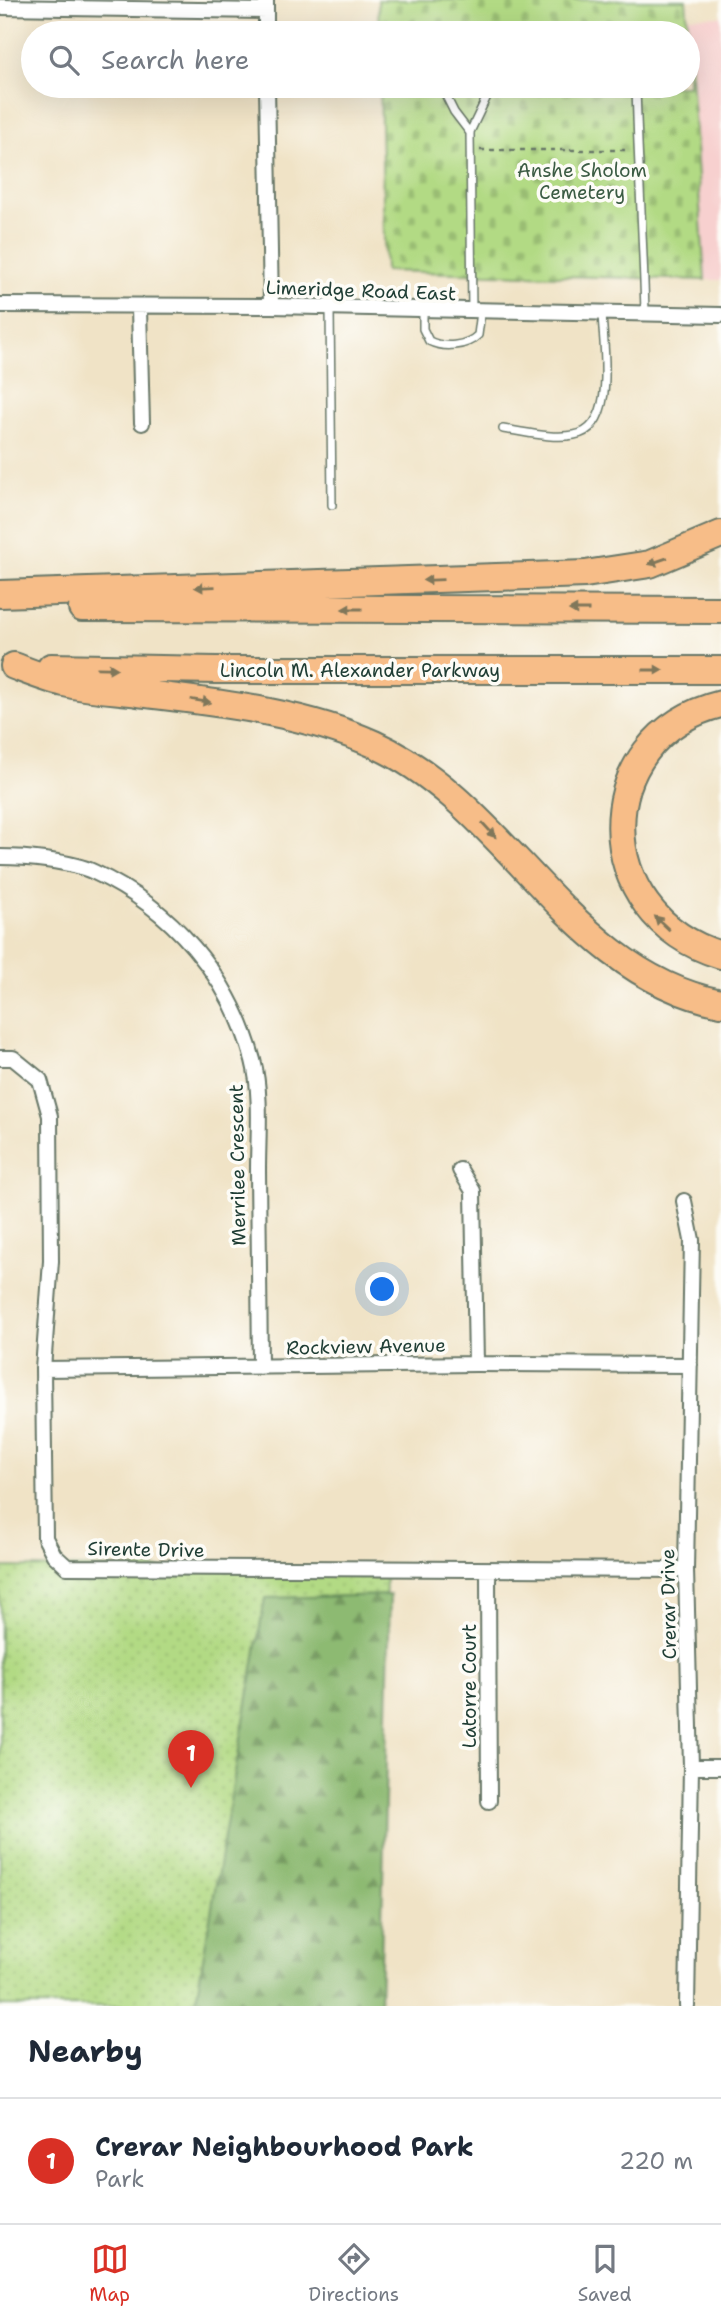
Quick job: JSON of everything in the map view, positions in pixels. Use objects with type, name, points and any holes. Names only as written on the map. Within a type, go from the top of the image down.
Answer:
[{"type":"highway","points":[[0,594],[585,575],[650,564],[721,534]]},
{"type":"highway","points":[[0,608],[721,610]]},
{"type":"highway","points":[[7,666],[64,683],[286,714],[375,744],[439,783],[480,820],[582,927],[614,954],[649,976],[699,999],[721,1003]]},
{"type":"highway","name":"Lincoln M. Alexander Parkway","points":[[7,666],[216,670],[721,670]]},
{"type":"highway","points":[[721,704],[693,714],[651,746],[628,785],[621,831],[630,878],[654,917],[686,942],[721,955]]},
{"type":"highway","points":[[649,976],[721,989]]},
{"type":"street","points":[[0,7],[266,6]]},
{"type":"street","points":[[267,98],[271,306]]},
{"type":"street","name":"Limeridge Road East","points":[[0,305],[139,308],[271,306],[721,315]]},
{"type":"street","points":[[139,308],[142,422]]},
{"type":"street","name":"Merrilee Crescent","points":[[0,857],[23,857],[92,871],[157,911],[199,951],[224,989],[253,1060],[258,1108],[260,1367]]},
{"type":"street","name":"Sirente Drive","points":[[0,1058],[13,1058],[40,1080],[50,1116],[51,1261],[43,1369],[45,1538],[54,1555],[67,1567],[686,1570]]},
{"type":"street","points":[[460,1170],[473,1191],[476,1364]]},
{"type":"street","name":"Crerar Drive","points":[[684,1202],[692,1240],[686,1570],[691,1767],[687,2006]]},
{"type":"street","name":"Rockview Avenue","points":[[43,1369],[476,1364],[690,1366]]},
{"type":"street","name":"Latorre Court","points":[[488,1571],[489,1801]]},
{"type":"street","points":[[691,1767],[721,1767]]},
{"type":"lane","points":[[447,98],[470,133]]},
{"type":"lane","points":[[423,311],[423,329],[429,341],[441,345],[473,340],[478,335],[470,133],[486,98]]},
{"type":"lane","points":[[636,98],[645,313]]},
{"type":"lane","points":[[330,309],[332,505]]},
{"type":"lane","points":[[503,429],[547,435],[576,435],[595,424],[604,400],[602,313]]},
{"type":"path","points":[[470,150],[637,150]]},
{"type":"shaded area","points":[[721,16],[721,280],[705,280],[693,98],[700,98],[700,21],[687,21],[687,17]]},
{"type":"green space","name":"Anshe Sholom Cemetery","points":[[378,0],[686,0],[687,21],[379,21]]},
{"type":"green space","name":"Anshe Sholom Cemetery","points":[[380,98],[693,98],[705,280],[385,271]]},
{"type":"green space","points":[[0,1567],[386,1570],[379,2006],[0,2006]]},
{"type":"green space","points":[[390,1595],[380,2006],[195,2006],[265,1598]]},
{"type":"place","name":"Crerar Neighbourhood Park","points":[[191,1788]]}]
